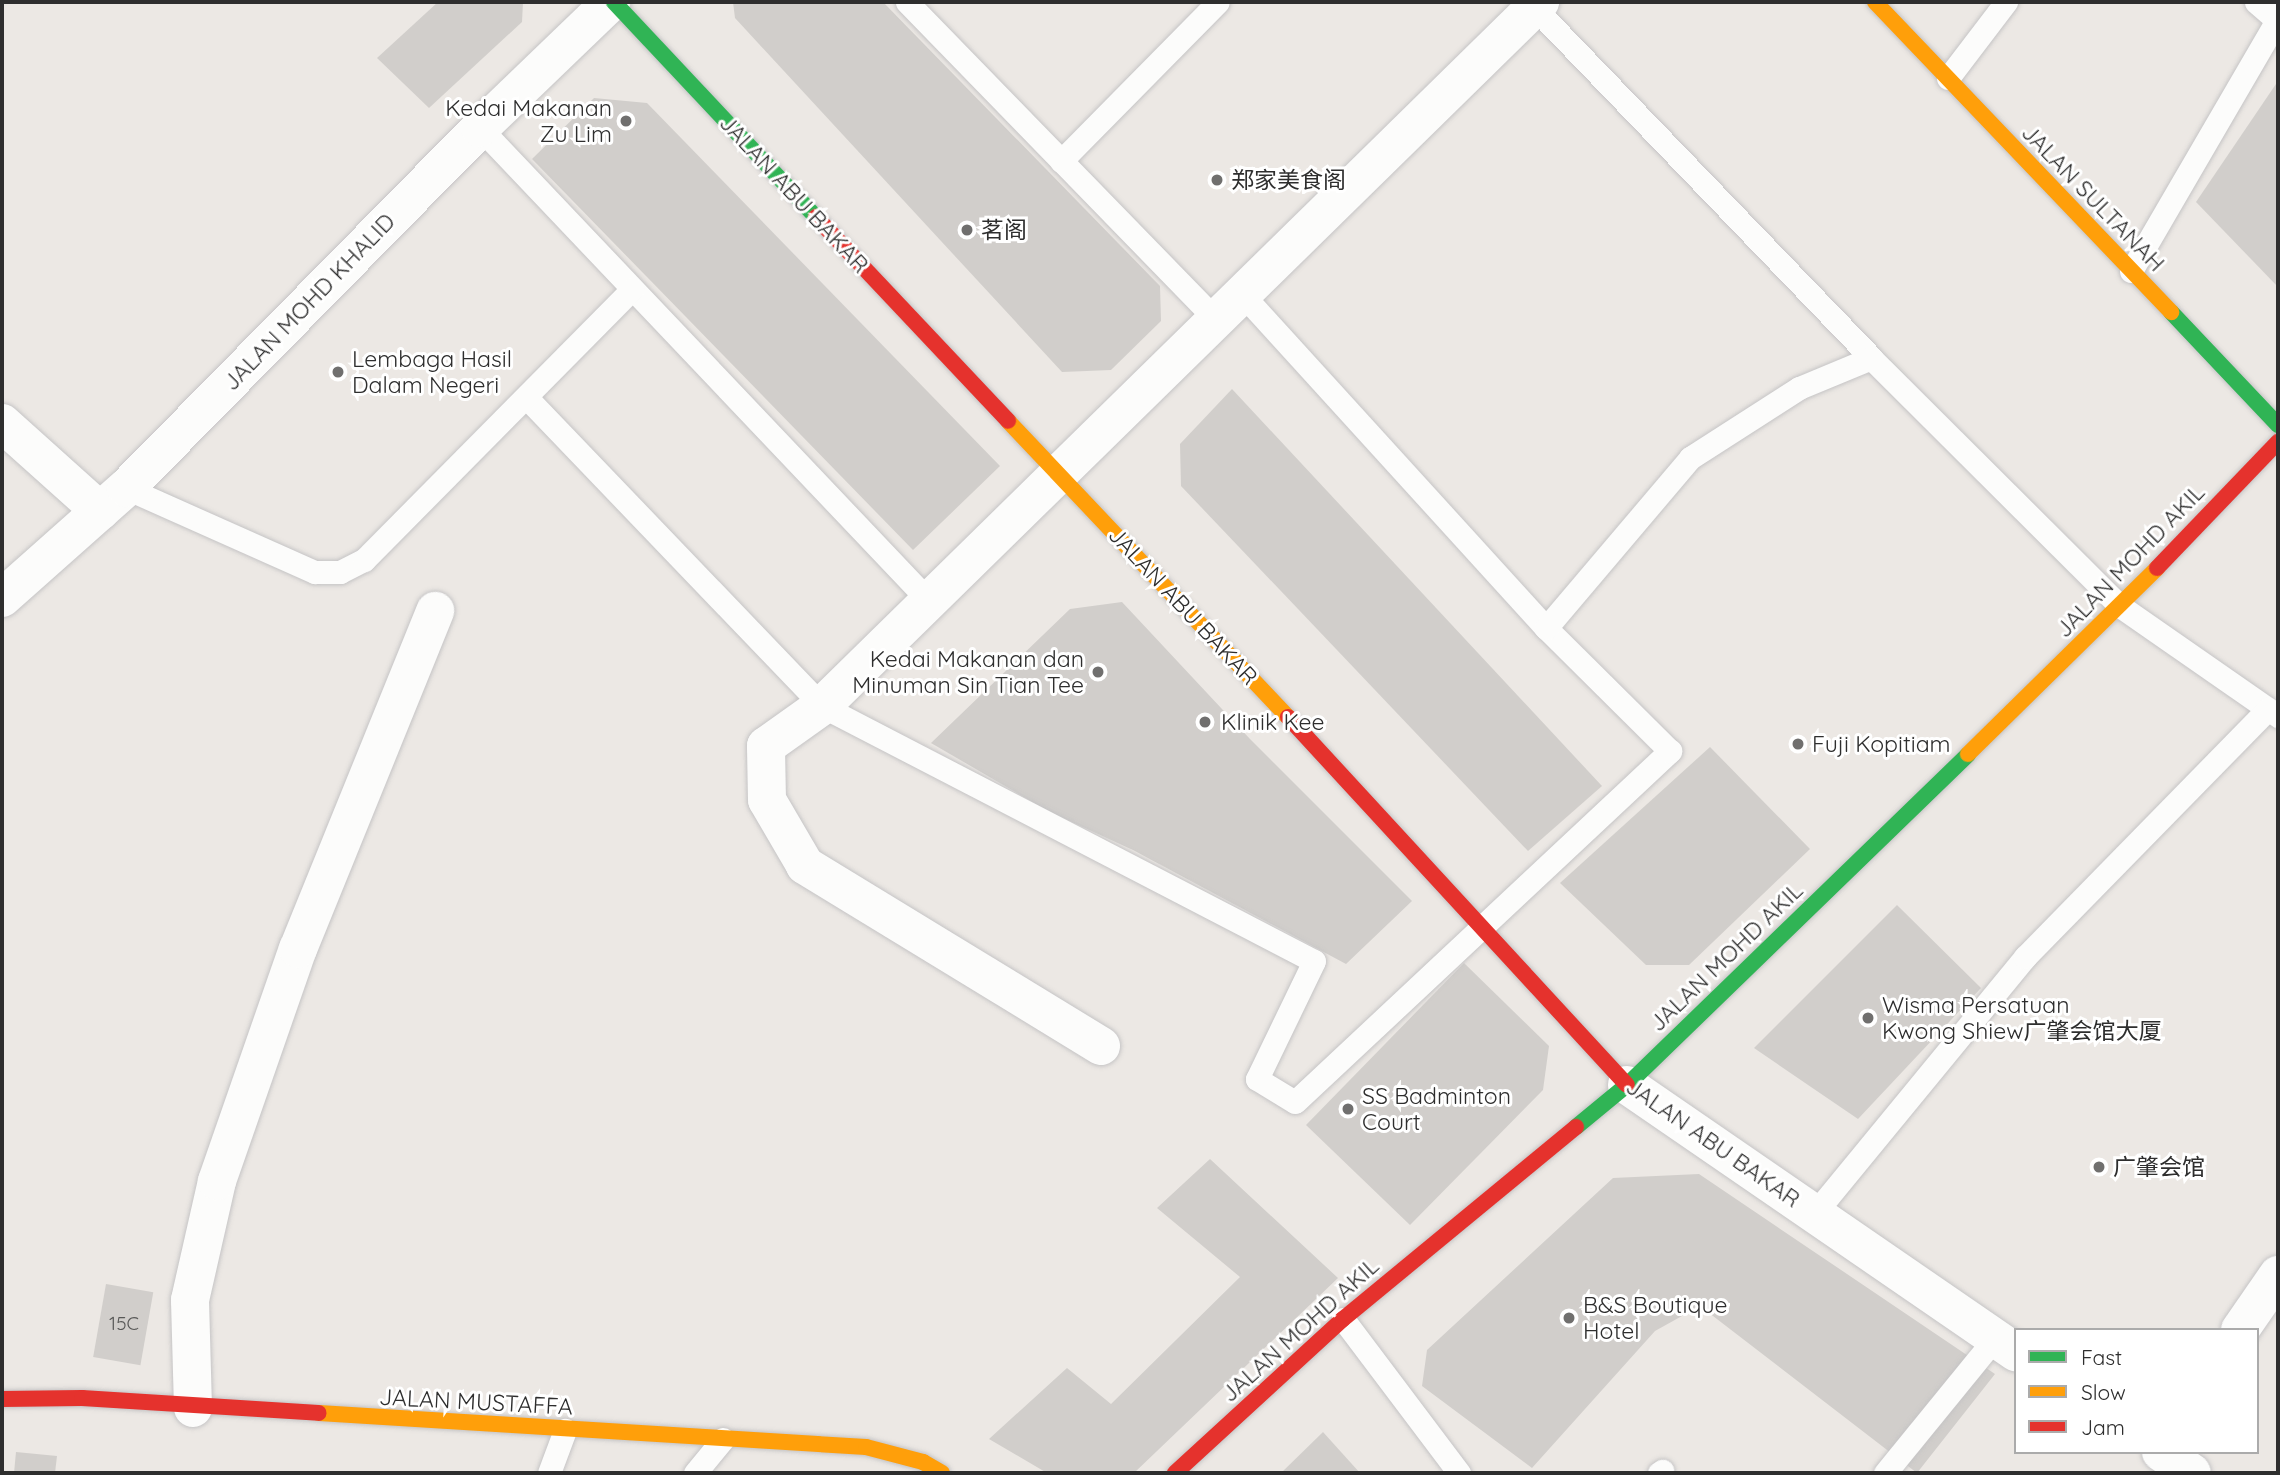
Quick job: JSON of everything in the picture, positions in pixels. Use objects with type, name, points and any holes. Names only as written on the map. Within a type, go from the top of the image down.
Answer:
[{"type":"street","name":"JALAN MOHD KHALID","points":[[2,598],[113,500],[480,128],[612,2]]},
{"type":"street","name":"JALAN ABU BAKAR","points":[[612,2],[1483,924],[1627,1085],[2005,1345]]},
{"type":"street","name":"JALAN SULTANAH","points":[[1875,2],[2278,425]]},
{"type":"street","points":[[1101,1046],[805,865],[767,800],[766,746],[822,706],[1535,4]]},
{"type":"street","points":[[2,423],[113,500]]},
{"type":"street","name":"JALAN MOHD AKIL","points":[[1175,1473],[1343,1319],[1627,1085],[2120,606],[2278,442]]},
{"type":"street","points":[[193,1409],[190,1300],[217,1181],[298,949],[435,611]]},
{"type":"street","points":[[2241,1328],[2278,1275]]},
{"type":"street","name":"JALAN MUSTAFFA","points":[[2,1399],[82,1398],[193,1409],[866,1447],[922,1462],[942,1473]]},
{"type":"street","points":[[2138,1473],[2152,1454]]},
{"type":"street","points":[[2164,1454],[2192,1473]]},
{"type":"lane","points":[[1061,161],[1218,2]]},
{"type":"lane","points":[[1948,78],[2006,2]]},
{"type":"lane","points":[[2131,271],[2278,19],[2256,2]]},
{"type":"lane","points":[[1535,4],[1871,358],[2120,606],[2273,713],[2025,957],[1814,1214]]},
{"type":"lane","points":[[526,397],[822,706],[1314,961],[1256,1079],[1296,1102],[1670,751],[1229,307],[1061,161],[916,5]]},
{"type":"lane","points":[[480,128],[929,601]]},
{"type":"lane","points":[[113,500],[315,572],[340,572],[364,560],[632,289]]},
{"type":"lane","points":[[1546,628],[1690,458],[1799,388],[1871,358]]},
{"type":"lane","points":[[1343,1319],[1459,1473]]},
{"type":"lane","points":[[1885,1473],[2005,1345]]},
{"type":"lane","points":[[549,1473],[565,1430]]},
{"type":"lane","points":[[695,1473],[723,1439]]},
{"type":"building","points":[[438,2],[523,2],[522,22],[429,108],[377,58]]},
{"type":"building","points":[[733,2],[883,2],[1160,286],[1161,321],[1111,370],[1062,372],[735,18]]},
{"type":"building","points":[[2278,81],[2278,287],[2196,202]]},
{"type":"building","points":[[594,98],[647,103],[1000,466],[913,550],[532,159]]},
{"type":"building","points":[[1232,389],[1602,786],[1528,851],[1181,486],[1180,444]]},
{"type":"building","points":[[1122,602],[1250,739],[1412,901],[1346,964],[1133,850],[1048,811],[931,743],[1070,609]]},
{"type":"building","points":[[1710,747],[1810,849],[1689,965],[1646,965],[1560,883]]},
{"type":"building","name":"Wisma Persatuan Kwong Shiew广肇会馆大厦","points":[[1897,905],[1981,988],[1858,1119],[1754,1048]]},
{"type":"building","points":[[1464,963],[1549,1046],[1543,1090],[1410,1225],[1306,1125]]},
{"type":"building","points":[[1210,1159],[1338,1278],[1134,1473],[1047,1473],[989,1439],[1067,1368],[1111,1404],[1240,1277],[1157,1208]]},
{"type":"building","name":"B&S Boutique Hotel","points":[[1699,1174],[1995,1374],[1917,1473],[1700,1306],[1655,1331],[1532,1468],[1422,1386],[1427,1350],[1613,1178]]},
{"type":"building","points":[[106,1284],[153,1292],[140,1365],[93,1357]]},
{"type":"building","points":[[1323,1432],[1360,1473],[1281,1473]]},
{"type":"building","points":[[16,1452],[57,1456],[55,1473],[14,1473]]},
{"type":"traffic: fast","points":[[614,2],[816,217]]},
{"type":"traffic: fast","points":[[2171,312],[2278,425]]},
{"type":"traffic: fast","points":[[1576,1127],[1627,1085],[1968,754]]},
{"type":"traffic: slow","points":[[1875,2],[2171,312]]},
{"type":"traffic: slow","points":[[1008,421],[1288,717]]},
{"type":"traffic: slow","points":[[1968,754],[2157,568]]},
{"type":"traffic: slow","points":[[319,1413],[866,1447],[923,1462],[942,1473]]},
{"type":"traffic: jam","points":[[816,217],[1008,421]]},
{"type":"traffic: jam","points":[[2157,568],[2278,442]]},
{"type":"traffic: jam","points":[[1288,717],[1627,1085]]},
{"type":"traffic: jam","points":[[1175,1473],[1343,1319],[1576,1127]]},
{"type":"traffic: jam","points":[[2,1399],[82,1398],[319,1413]]},
{"type":"place","name":"Kedai Makanan Zu Lim","points":[[626,121]]},
{"type":"place","name":"郑家美食阁","points":[[1217,180]]},
{"type":"place","name":"茗阁","points":[[967,230]]},
{"type":"place","name":"Lembaga Hasil Dalam Negeri","points":[[338,372]]},
{"type":"place","name":"Kedai Makanan dan Minuman Sin Tian Tee","points":[[1098,672]]},
{"type":"place","name":"Klinik Kee","points":[[1205,722]]},
{"type":"place","name":"Fuji Kopitiam","points":[[1798,744]]},
{"type":"place","name":"Wisma Persatuan Kwong Shiew广肇会馆大厦","points":[[1868,1018]]},
{"type":"place","name":"SS Badminton Court","points":[[1348,1109]]},
{"type":"place","name":"广肇会馆","points":[[2099,1167]]},
{"type":"place","name":"B&S Boutique Hotel","points":[[1569,1318]]}]
